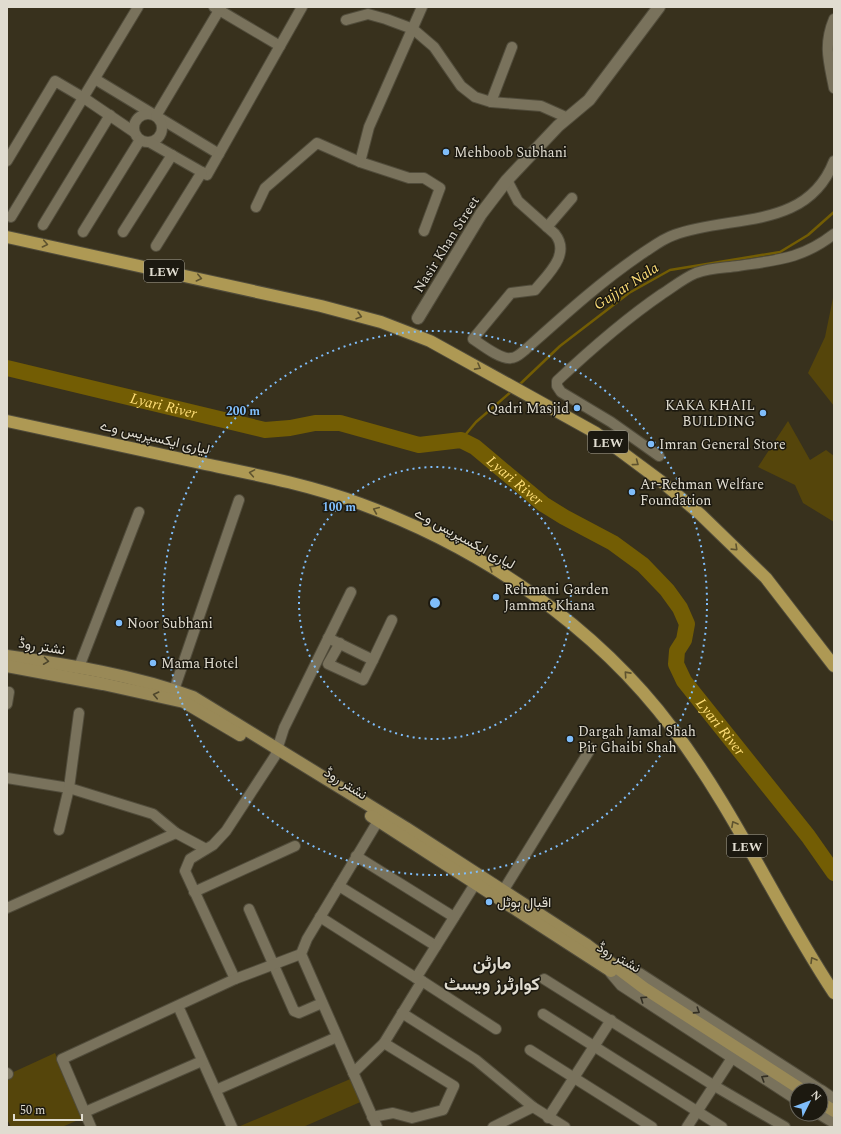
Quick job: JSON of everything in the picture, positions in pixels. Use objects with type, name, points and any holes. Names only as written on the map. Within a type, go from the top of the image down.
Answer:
[{"type":"highway","name":"LEW","points":[[7,236],[321,306],[381,322],[430,341],[596,433],[662,482],[700,514],[766,578],[834,666]]},
{"type":"highway","name":"لیاری ایکسپریس وے","points":[[7,421],[266,476],[316,489],[361,504],[417,527],[474,556],[526,589],[572,624],[616,661],[671,726],[720,799],[834,993]]},
{"type":"main road","name":"نشتر روڈ","points":[[7,656],[79,667],[174,690],[193,697],[475,884],[644,988],[790,1082]]},
{"type":"main road","name":"نشتر روڈ","points":[[7,666],[104,684],[184,702],[276,752],[503,891],[613,970]]},
{"type":"street","points":[[11,216],[138,7]]},
{"type":"street","points":[[7,161],[55,81],[110,114],[137,136],[207,175],[302,7]]},
{"type":"street","points":[[360,162],[369,127],[422,7]]},
{"type":"street","name":"Nasir Khan Street","points":[[418,318],[481,214],[507,180],[568,118],[589,100],[659,7]]},
{"type":"street","points":[[156,116],[218,8],[280,46]]},
{"type":"street","points":[[346,20],[368,14],[386,18],[413,29],[434,47],[461,86],[475,97],[491,102],[541,106],[568,118]]},
{"type":"street","points":[[834,19],[827,36],[834,88]]},
{"type":"street","points":[[491,102],[512,46]]},
{"type":"street","points":[[95,79],[219,154]]},
{"type":"street","points":[[43,226],[110,114]]},
{"type":"street","points":[[83,232],[137,136],[136,122],[141,116],[150,114],[156,116],[160,120],[163,130],[160,138],[151,143]]},
{"type":"street","points":[[256,207],[265,188],[317,143],[360,162],[409,178],[424,178],[440,188],[424,231]]},
{"type":"street","points":[[124,232],[172,155]]},
{"type":"street","points":[[507,180],[518,201],[560,240],[562,247],[556,265],[534,290],[511,293],[473,339],[493,352],[507,358],[517,357],[588,294],[672,235],[700,227],[772,216],[785,211],[806,198],[820,185],[830,171],[834,161]]},
{"type":"street","points":[[156,246],[202,172]]},
{"type":"street","points":[[547,227],[572,198]]},
{"type":"street","points":[[659,456],[612,422],[561,392],[557,386],[557,381],[643,307],[696,273],[714,268],[797,256],[821,244],[834,234]]},
{"type":"street","points":[[174,690],[239,500]]},
{"type":"street","points":[[79,667],[139,512]]},
{"type":"street","points":[[235,979],[185,871],[186,863],[213,845],[226,831],[276,752],[284,728],[351,592]]},
{"type":"street","points":[[340,643],[328,664],[363,680],[392,620]]},
{"type":"street","points":[[328,638],[373,660]]},
{"type":"street","points":[[7,692],[9,692],[7,704]]},
{"type":"street","points":[[59,830],[69,788],[79,713]]},
{"type":"street","points":[[503,891],[592,748]]},
{"type":"street","points":[[7,778],[69,788],[153,814],[176,833],[206,849]]},
{"type":"street","points":[[377,1127],[301,954],[307,939],[378,821]]},
{"type":"street","points":[[7,908],[176,833]]},
{"type":"street","points":[[194,892],[295,846]]},
{"type":"street","points":[[356,856],[454,917]]},
{"type":"street","points":[[353,1073],[384,1043],[402,1014],[436,946],[475,884]]},
{"type":"street","points":[[339,886],[436,946]]},
{"type":"street","points":[[249,909],[296,1013],[322,1003]]},
{"type":"street","points":[[320,917],[496,1029]]},
{"type":"street","points":[[91,1127],[62,1059],[235,979],[301,954]]},
{"type":"street","name":"نشتر روڈ","points":[[613,970],[622,985],[789,1094]]},
{"type":"street","name":"نشتر روڈ","points":[[613,970],[639,974],[806,1082]]},
{"type":"street","points":[[544,979],[713,1085],[785,1127]]},
{"type":"street","points":[[178,1006],[232,1127]]},
{"type":"street","points":[[402,1014],[476,1060],[548,1118],[565,1127]]},
{"type":"street","points":[[543,1014],[722,1127]]},
{"type":"street","points":[[548,1118],[611,1020]]},
{"type":"street","points":[[216,1090],[337,1037]]},
{"type":"street","points":[[372,1117],[393,1113],[412,1118],[442,1110],[454,1086],[384,1043]]},
{"type":"street","points":[[530,1050],[652,1127]]},
{"type":"street","points":[[687,1127],[732,1058]]},
{"type":"street","points":[[85,1112],[202,1061]]},
{"type":"street","points":[[493,1127],[534,1107]]},
{"type":"shaded area","points":[[834,293],[834,406],[808,373],[825,337]]},
{"type":"shaded area","points":[[788,421],[810,460],[826,450],[834,456],[834,522],[803,503],[795,485],[758,467]]},
{"type":"shaded area","points":[[55,1053],[83,1118],[62,1127],[11,1127],[7,1119],[7,1075]]},
{"type":"shaded area","points":[[355,1077],[365,1100],[303,1127],[238,1127]]},
{"type":"waterway","name":"Gujjar Nala","points":[[519,385],[560,346],[629,293],[670,270],[780,252],[808,235],[834,212]]},
{"type":"waterway","name":"Lyari River","points":[[7,368],[265,430],[290,428],[315,423],[340,423],[419,445],[461,440],[475,447],[543,504],[613,543],[643,565],[667,590],[680,608],[687,624],[684,640],[677,651],[676,664],[684,681],[808,836],[834,873]]},
{"type":"waterway","name":"Gujjar Nala","points":[[461,440],[476,422],[512,391]]},
{"type":"place","name":"Mehboob Subhani","points":[[446,152]]},
{"type":"place","name":"Qadri Masjid","points":[[577,408]]},
{"type":"place","name":"KAKA KHAIL BUILDING","points":[[763,413]]},
{"type":"place","name":"Imran General Store","points":[[651,444]]},
{"type":"place","name":"Ar-Rehman Welfare Foundation","points":[[632,492]]},
{"type":"place","name":"Rehmani Garden Jammat Khana","points":[[496,597]]},
{"type":"place","name":"Noor Subhani","points":[[119,623]]},
{"type":"place","name":"Mama Hotel","points":[[153,663]]},
{"type":"place","name":"Dargah Jamal Shah Pir Ghaibi Shah","points":[[570,739]]},
{"type":"place","name":"اقبال ہوٹل","points":[[489,902]]},
{"type":"district","name":"مارٹن کوارٹرز ویسٹ","points":[[492,973]]}]
